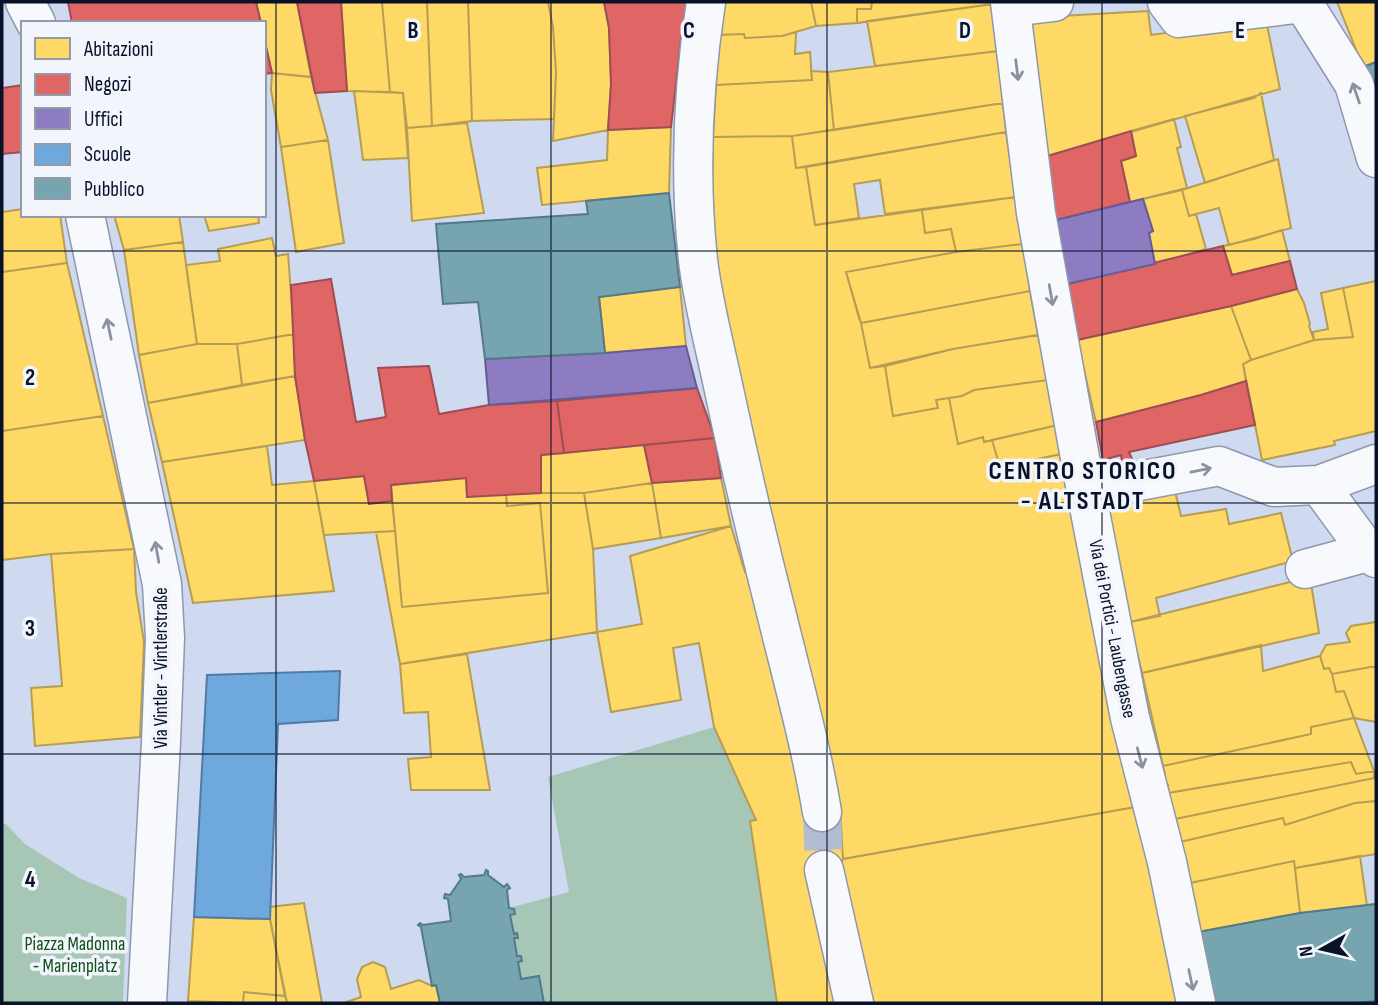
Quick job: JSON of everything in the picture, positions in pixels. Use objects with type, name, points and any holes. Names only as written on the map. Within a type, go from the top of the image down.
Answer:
[{"type":"street","points":[[24,2],[35,21]]},
{"type":"street","points":[[706,2],[694,112],[693,188],[699,261],[710,328],[748,502],[799,702],[822,812]]},
{"type":"street","points":[[1011,4],[1054,2]]},
{"type":"street","points":[[1167,2],[1180,18],[1303,3],[1354,84],[1376,158]]},
{"type":"street","name":"Via dei Portici - Laubengasse","points":[[1011,4],[1036,213],[1086,492],[1129,718],[1167,862],[1196,1003]]},
{"type":"street","name":"Via Vintler - Vintlerstraße","points":[[85,217],[162,584],[164,638],[161,742],[148,1003]]},
{"type":"street","points":[[1086,492],[1219,466],[1274,487],[1319,485],[1376,464]]},
{"type":"street","points":[[1305,569],[1372,555],[1319,485]]},
{"type":"street","points":[[824,870],[854,1003]]},
{"type":"green space","points":[[714,727],[756,820],[750,821],[777,1003],[544,1003],[539,977],[521,979],[518,962],[522,961],[521,956],[517,956],[514,938],[518,938],[517,933],[514,934],[509,908],[569,892],[548,777]]},
{"type":"green space","name":"Piazza Madonna - Marienplatz","points":[[2,824],[6,824],[25,844],[79,878],[127,898],[123,1003],[2,1003]]},
{"type":"building: Abitazioni","points":[[256,2],[297,2],[311,77],[272,73],[266,47],[266,21],[261,21]]},
{"type":"building: Abitazioni","points":[[341,2],[382,2],[390,92],[347,91]]},
{"type":"building: Abitazioni","points":[[382,2],[427,2],[432,126],[407,128],[403,93],[390,92]]},
{"type":"building: Abitazioni","points":[[427,2],[468,2],[472,121],[432,126]]},
{"type":"building: Abitazioni","points":[[468,2],[548,2],[553,27],[556,73],[554,119],[472,121]]},
{"type":"building: Abitazioni","points":[[548,2],[604,2],[609,28],[611,84],[608,130],[553,141],[556,73],[553,27]]},
{"type":"building: Abitazioni","points":[[722,2],[811,2],[816,26],[782,36],[745,38],[744,34],[717,35]]},
{"type":"building: Abitazioni","points":[[811,2],[872,2],[871,9],[857,9],[857,23],[816,26]]},
{"type":"building: Abitazioni","points":[[872,2],[994,4],[857,23],[857,9],[871,9]]},
{"type":"building: Abitazioni","points":[[1337,2],[1376,2],[1376,62],[1363,67]]},
{"type":"building: Abitazioni","points":[[994,4],[998,51],[875,66],[867,21]]},
{"type":"building: Abitazioni","points":[[1148,11],[1151,35],[1266,20],[1280,89],[1041,158],[1026,18]]},
{"type":"building: Abitazioni","points":[[796,32],[795,54],[810,52],[812,80],[716,85],[717,35],[744,34],[745,38],[782,36]]},
{"type":"building: Abitazioni","points":[[998,51],[1003,103],[834,130],[828,72]]},
{"type":"building: Abitazioni","points":[[811,71],[828,72],[834,130],[792,136],[713,137],[716,85],[812,80]]},
{"type":"building: Abitazioni","points":[[272,73],[311,77],[328,140],[281,147],[271,90]]},
{"type":"building: Abitazioni","points":[[354,91],[403,93],[408,158],[363,160]]},
{"type":"building: Abitazioni","points":[[1261,93],[1274,160],[1205,183],[1185,116],[1254,98]]},
{"type":"building: Abitazioni","points":[[1003,103],[1006,132],[796,168],[792,136]]},
{"type":"building: Abitazioni","points":[[1174,119],[1181,147],[1177,148],[1187,188],[1130,202],[1121,161],[1136,156],[1131,131]]},
{"type":"building: Abitazioni","points":[[467,123],[484,213],[412,221],[407,128]]},
{"type":"building: Abitazioni","points":[[671,127],[669,193],[542,205],[537,168],[607,160],[608,130]]},
{"type":"building: Abitazioni","points":[[1006,132],[1016,197],[885,214],[880,180],[854,184],[859,218],[815,225],[806,167]]},
{"type":"building: Abitazioni","points":[[792,136],[796,168],[806,167],[815,225],[922,210],[925,233],[951,229],[956,252],[846,272],[861,323],[870,368],[885,366],[893,416],[938,408],[936,400],[949,398],[958,444],[983,437],[984,442],[992,440],[1000,467],[1066,453],[1141,806],[843,859],[840,807],[723,310],[714,234],[713,137]]},
{"type":"building: Abitazioni","points":[[328,140],[344,243],[296,252],[281,147]]},
{"type":"building: Abitazioni","points":[[1278,159],[1291,228],[1229,245],[1219,208],[1189,216],[1182,190]]},
{"type":"building: Abitazioni","points":[[1182,190],[1189,216],[1196,214],[1206,249],[1155,264],[1149,233],[1153,231],[1143,199]]},
{"type":"building: Abitazioni","points":[[1016,197],[1023,244],[956,252],[951,229],[925,233],[922,210]]},
{"type":"building: Abitazioni","points":[[21,209],[21,217],[60,217],[67,263],[2,272],[2,212]]},
{"type":"building: Abitazioni","points":[[115,217],[179,217],[183,242],[124,250]]},
{"type":"building: Abitazioni","points":[[205,217],[258,217],[259,223],[209,231]]},
{"type":"building: Abitazioni","points":[[1282,230],[1290,261],[1232,275],[1223,246]]},
{"type":"building: Abitazioni","points":[[272,238],[276,256],[288,254],[294,334],[237,344],[197,344],[186,265],[220,261],[218,249]]},
{"type":"building: Abitazioni","points":[[183,242],[197,344],[139,355],[124,250]]},
{"type":"building: Abitazioni","points":[[1023,244],[1030,291],[861,323],[846,272],[956,252]]},
{"type":"building: Abitazioni","points":[[67,263],[103,416],[2,431],[2,272]]},
{"type":"building: Abitazioni","points":[[1376,281],[1376,431],[1334,441],[1335,445],[1262,460],[1243,364],[1314,340],[1353,337],[1343,288]]},
{"type":"building: Abitazioni","points":[[680,287],[686,346],[605,353],[599,297]]},
{"type":"building: Abitazioni","points":[[1343,288],[1353,337],[1314,340],[1313,332],[1328,329],[1321,293]]},
{"type":"building: Abitazioni","points":[[1297,289],[1304,303],[1314,340],[1251,360],[1231,306]]},
{"type":"building: Abitazioni","points":[[1030,291],[1038,335],[953,349],[870,368],[861,323]]},
{"type":"building: Abitazioni","points":[[1231,306],[1251,360],[1243,364],[1246,381],[1096,422],[1077,340]]},
{"type":"building: Abitazioni","points":[[294,334],[295,376],[242,385],[237,344]]},
{"type":"building: Abitazioni","points":[[1038,335],[1048,380],[974,390],[962,396],[936,400],[938,408],[893,416],[885,366],[953,349]]},
{"type":"building: Abitazioni","points":[[197,344],[237,344],[242,385],[148,403],[139,355]]},
{"type":"building: Abitazioni","points":[[295,376],[305,440],[162,462],[148,403]]},
{"type":"building: Abitazioni","points":[[1048,380],[1058,425],[984,442],[983,437],[958,444],[949,398],[974,390]]},
{"type":"building: Abitazioni","points":[[103,416],[134,549],[2,560],[2,431]]},
{"type":"building: Abitazioni","points":[[1058,425],[1066,453],[1000,467],[992,440]]},
{"type":"building: Abitazioni","points":[[644,445],[652,483],[584,493],[541,493],[541,455]]},
{"type":"building: Abitazioni","points":[[267,446],[272,485],[314,481],[334,591],[193,603],[162,462]]},
{"type":"building: Abitazioni","points":[[364,476],[369,504],[392,501],[395,531],[324,535],[314,481]]},
{"type":"building: Abitazioni","points":[[466,478],[467,497],[506,493],[507,506],[540,503],[548,593],[402,607],[391,485]]},
{"type":"building: Abitazioni","points":[[721,478],[731,526],[661,538],[652,483]]},
{"type":"building: Abitazioni","points":[[652,483],[661,538],[593,549],[584,493]]},
{"type":"building: Abitazioni","points":[[1175,491],[1181,516],[1226,509],[1229,524],[1281,513],[1293,561],[1156,598],[1160,616],[1130,622],[1105,505]]},
{"type":"building: Abitazioni","points":[[506,493],[584,493],[593,549],[597,632],[400,664],[376,532],[395,531],[402,607],[548,593],[540,503],[507,506]]},
{"type":"building: Abitazioni","points":[[731,526],[745,572],[751,570],[840,807],[843,859],[839,869],[842,1003],[777,1003],[750,821],[756,820],[714,727],[699,643],[673,648],[681,700],[611,712],[597,632],[642,624],[630,556]]},
{"type":"building: Abitazioni","points":[[134,549],[136,592],[144,642],[140,737],[35,746],[31,688],[62,686],[51,554]]},
{"type":"building: Abitazioni","points":[[1310,577],[1319,633],[1142,673],[1132,642],[1134,639],[1130,622]]},
{"type":"building: Abitazioni","points":[[1376,622],[1376,666],[1332,674],[1329,668],[1324,669],[1320,656],[1326,645],[1350,642],[1346,633],[1351,626]]},
{"type":"building: Abitazioni","points":[[1261,645],[1263,671],[1320,656],[1324,669],[1329,668],[1332,674],[1336,692],[1344,691],[1354,718],[1311,727],[1311,734],[1163,766],[1142,673]]},
{"type":"building: Abitazioni","points":[[467,654],[490,790],[411,790],[408,759],[431,757],[428,712],[404,713],[400,664]]},
{"type":"building: Abitazioni","points":[[1376,666],[1376,722],[1354,718],[1344,691],[1336,692],[1332,674]]},
{"type":"building: Abitazioni","points":[[1354,718],[1374,771],[1356,774],[1351,762],[1168,793],[1163,766],[1311,734],[1311,727]]},
{"type":"building: Abitazioni","points":[[1351,762],[1356,774],[1374,771],[1374,778],[1175,819],[1168,793]]},
{"type":"building: Abitazioni","points":[[1374,778],[1376,801],[1355,803],[1285,825],[1283,818],[1180,842],[1175,819]]},
{"type":"building: Abitazioni","points":[[1376,801],[1376,854],[1295,868],[1294,861],[1190,883],[1180,842],[1283,818],[1285,825],[1355,803]]},
{"type":"building: Abitazioni","points":[[1141,806],[1182,1003],[870,1003],[839,869],[843,859]]},
{"type":"building: Abitazioni","points":[[1360,856],[1367,906],[1300,913],[1295,868]]},
{"type":"building: Abitazioni","points":[[1294,861],[1300,913],[1198,932],[1190,883]]},
{"type":"building: Abitazioni","points":[[304,903],[322,1003],[287,1003],[270,919],[270,907]]},
{"type":"building: Abitazioni","points":[[194,917],[270,919],[285,996],[244,992],[243,1003],[188,1001]]},
{"type":"building: Abitazioni","points":[[373,962],[385,967],[391,989],[419,980],[436,985],[440,1003],[344,1003],[361,997],[357,979],[362,967]]},
{"type":"building: Abitazioni","points":[[244,992],[285,996],[287,1003],[243,1003]]},
{"type":"building: Negozi","points":[[68,2],[256,2],[261,21],[72,21]]},
{"type":"building: Negozi","points":[[297,2],[341,2],[347,91],[315,93]]},
{"type":"building: Negozi","points":[[604,2],[689,2],[682,31],[671,127],[608,130],[611,84],[609,28]]},
{"type":"building: Negozi","points":[[266,47],[272,73],[266,74]]},
{"type":"building: Negozi","points":[[21,85],[21,152],[2,154],[2,88]]},
{"type":"building: Negozi","points":[[1131,131],[1136,156],[1121,161],[1130,202],[1052,221],[1041,158]]},
{"type":"building: Negozi","points":[[1223,246],[1232,275],[1290,261],[1297,289],[1077,340],[1063,285]]},
{"type":"building: Negozi","points":[[331,279],[356,422],[386,417],[378,368],[429,366],[439,414],[489,405],[557,401],[564,453],[541,455],[541,493],[467,497],[466,478],[391,485],[392,501],[369,504],[364,476],[314,481],[295,376],[291,285]]},
{"type":"building: Negozi","points":[[1246,381],[1255,425],[1129,452],[1132,459],[1122,461],[1121,455],[1103,460],[1096,422]]},
{"type":"building: Negozi","points":[[697,388],[715,438],[564,453],[557,401]]},
{"type":"building: Negozi","points":[[715,438],[721,478],[652,483],[644,445]]},
{"type":"building: Uffici","points":[[1143,199],[1153,231],[1149,233],[1155,264],[1063,285],[1052,221]]},
{"type":"building: Uffici","points":[[686,346],[697,388],[489,405],[485,359]]},
{"type":"building: Scuole","points":[[340,671],[338,720],[278,724],[270,919],[194,917],[207,675]]},
{"type":"building: Pubblico","points":[[1376,62],[1376,96],[1363,67]]},
{"type":"building: Pubblico","points":[[669,193],[680,287],[599,297],[605,353],[485,359],[478,302],[443,304],[436,224],[588,214],[586,201]]},
{"type":"building: Pubblico","points":[[486,870],[488,875],[504,887],[507,884],[510,888],[507,890],[509,908],[514,909],[515,914],[510,915],[514,934],[517,933],[518,938],[514,938],[517,956],[521,956],[522,961],[518,962],[521,979],[539,976],[544,1003],[440,1003],[436,985],[432,986],[421,927],[418,925],[451,921],[445,894],[450,895],[461,879],[459,875],[484,875]]},
{"type":"building: Pubblico","points":[[1376,904],[1376,1001],[1211,1003],[1198,932],[1300,913]]},
{"type":"tunnel","points":[[822,812],[824,870]]},
{"type":"district","name":"CENTRO STORICO - ALTSTADT","points":[[1083,486]]}]
